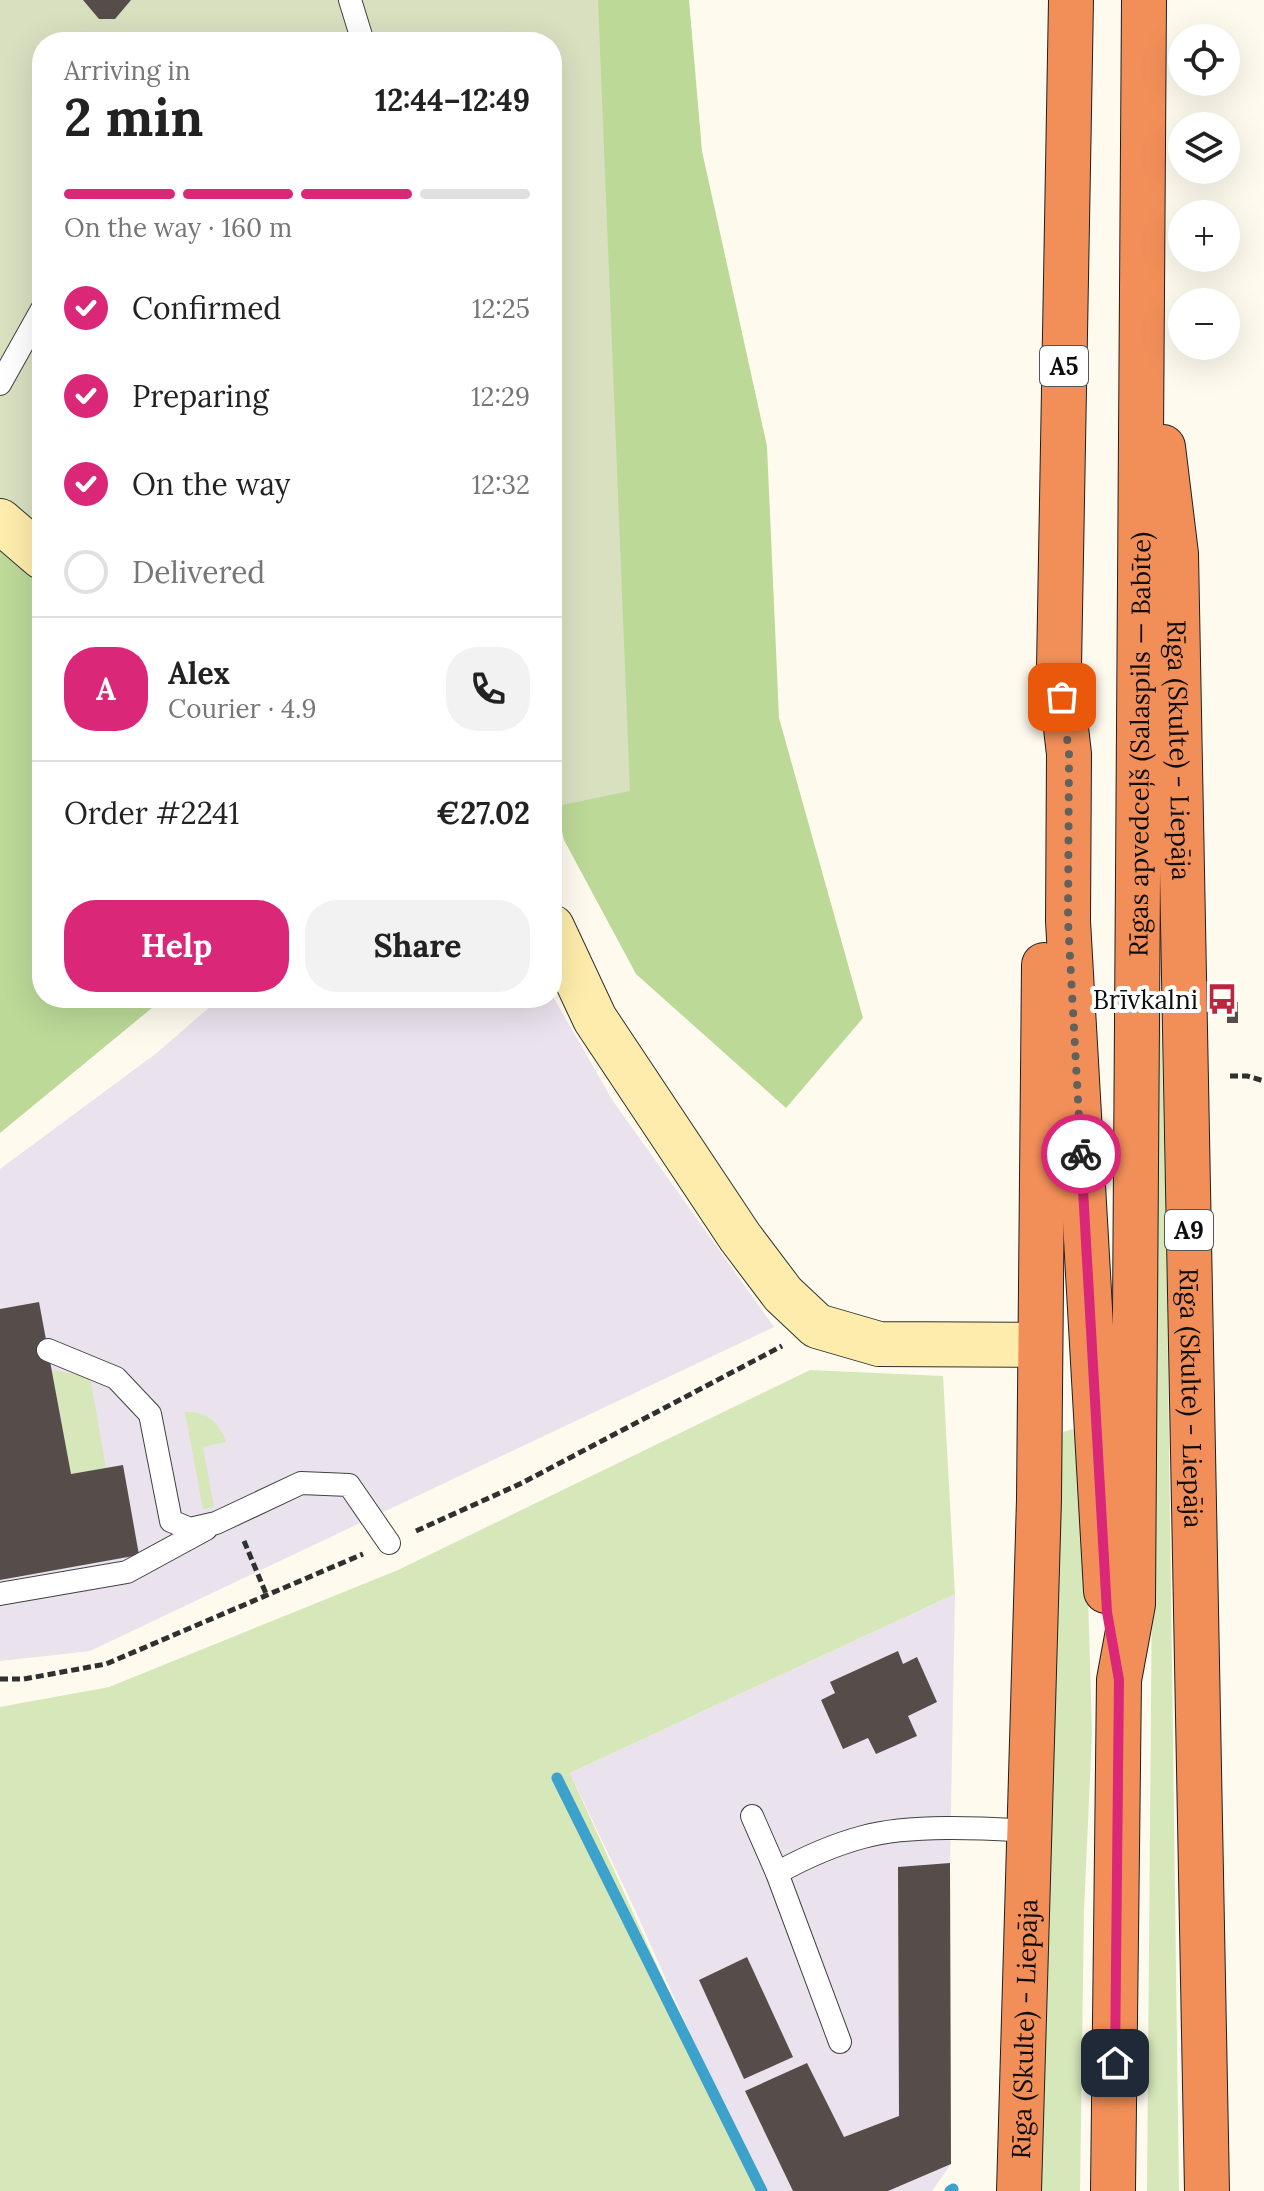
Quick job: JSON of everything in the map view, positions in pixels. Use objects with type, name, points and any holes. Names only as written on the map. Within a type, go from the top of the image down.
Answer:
[{"type":"highway","name":"Rīgas apvedceļš (Salaspils — Babīte)","points":[[1071,0],[1059,668],[1069,754],[1068,921],[1107,1612],[1119,1680]]},
{"type":"highway","name":"Rīgas apvedceļš (Salaspils — Babīte)","points":[[1113,2191],[1119,1680],[1133,1604],[1144,0]]},
{"type":"highway","name":"Rīga (Skulte) - Liepāja","points":[[1141,270],[1176,554],[1207,2191]]},
{"type":"highway","name":"Rīga (Skulte) - Liepāja","points":[[1019,2191],[1039,1499],[1046,755],[1059,668]]},
{"type":"street","points":[[0,521],[32,548]]},
{"type":"street","points":[[562,948],[595,1019],[740,1237],[783,1294],[817,1326],[879,1344],[1040,1345]]},
{"type":"lane","points":[[350,0],[360,32]]},
{"type":"lane","points":[[0,384],[32,327]]},
{"type":"lane","points":[[48,1350],[116,1378],[150,1414],[171,1521],[190,1529],[225,1519]]},
{"type":"lane","points":[[0,1594],[127,1572],[225,1519],[301,1483],[349,1485],[389,1543]]},
{"type":"lane","points":[[752,1816],[777,1873],[840,2042]]},
{"type":"lane","points":[[777,1873],[801,1859],[865,1836],[979,1828],[1031,1831]]},
{"type":"path","points":[[1230,1076],[1247,1076],[1264,1081]]},
{"type":"path","points":[[0,1679],[24,1679],[106,1664],[267,1596],[522,1483],[817,1326]]},
{"type":"path","points":[[225,1519],[267,1596]]},
{"type":"shaded area","points":[[209,1008],[559,1008],[613,1101],[774,1327],[90,1651],[0,1661],[0,1169],[158,1052]]},
{"type":"shaded area","points":[[955,1594],[950,1863],[951,2164],[932,2191],[760,2191],[636,1912],[570,1773]]},
{"type":"green space","points":[[0,0],[598,0],[630,791],[562,805],[562,32],[32,32],[32,548],[0,521]]},
{"type":"green space","points":[[436,0],[689,0],[702,151],[767,446],[779,718],[863,1018],[786,1108],[636,974],[564,840],[562,32],[430,32]]},
{"type":"green space","points":[[0,58],[32,60],[32,1008],[152,1008],[0,1133]]},
{"type":"green space","points":[[1151,979],[1160,979],[1166,1217],[1179,2191],[1147,2191],[1155,1216]]},
{"type":"green space","points":[[52,1370],[90,1377],[106,1468],[71,1474]]},
{"type":"green space","points":[[810,1370],[943,1376],[955,1594],[570,1773],[759,2191],[0,2191],[0,1707],[109,1687],[398,1570]]},
{"type":"green space","points":[[185,1412],[200,1413],[211,1419],[226,1442],[203,1447],[214,1507],[203,1509]]},
{"type":"green space","points":[[1073,1429],[1078,1439],[1085,1490],[1092,1733],[1084,1911],[1080,2191],[1040,2191],[1059,1447],[1063,1432]]},
{"type":"building","points":[[83,0],[131,0],[115,19],[99,19]]},
{"type":"building","points":[[1227,1002],[1238,1002],[1238,1023],[1227,1023]]},
{"type":"building","points":[[39,1302],[71,1474],[123,1465],[139,1555],[0,1580],[0,1309]]},
{"type":"building","points":[[898,1651],[903,1664],[917,1657],[937,1702],[908,1716],[917,1736],[876,1754],[868,1738],[843,1749],[821,1700],[835,1693],[830,1682]]},
{"type":"building","points":[[950,1863],[951,2164],[888,2191],[793,2191],[745,2091],[807,2063],[844,2137],[899,2116],[898,1867]]},
{"type":"building","points":[[747,1957],[793,2057],[744,2079],[699,1980]]},
{"type":"waterway","points":[[557,1778],[762,2191]]},
{"type":"way so far","points":[[1062,697],[1069,754],[1068,921],[1081,1154]]},
{"type":"place","name":"Brīvkalni","points":[[1222,999]]},
{"type":"route","points":[[1081,1154],[1107,1612],[1119,1680],[1115,2063]]}]
